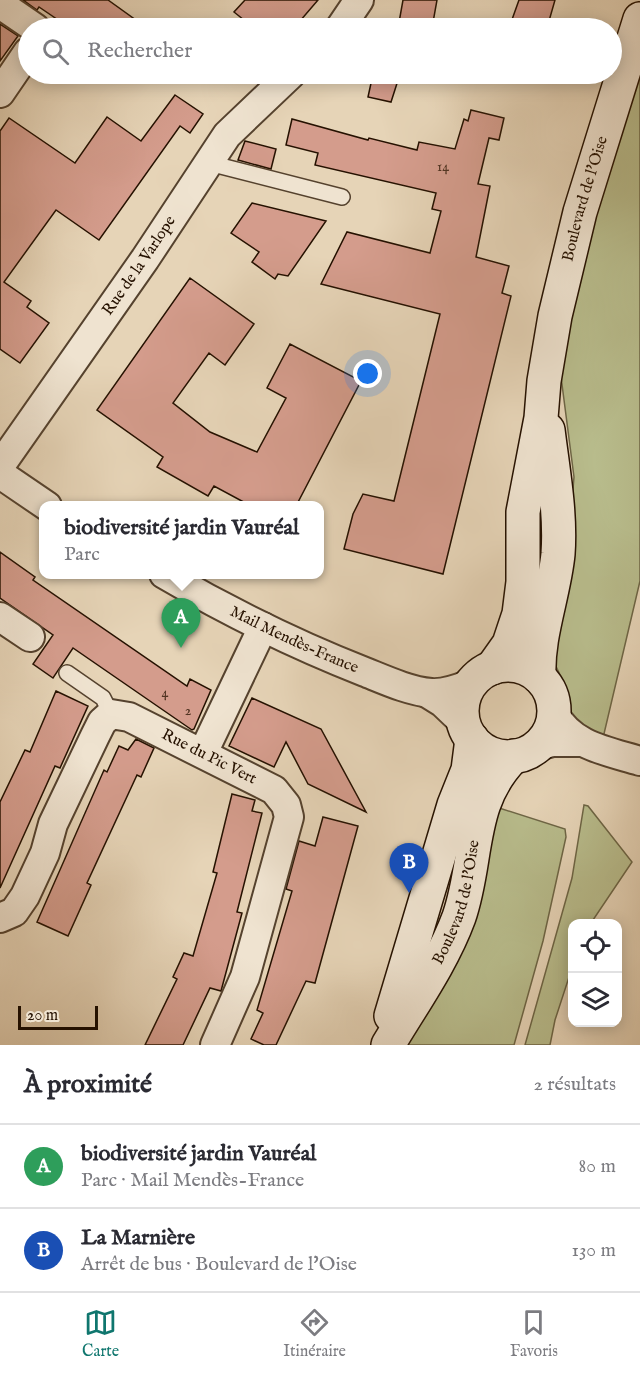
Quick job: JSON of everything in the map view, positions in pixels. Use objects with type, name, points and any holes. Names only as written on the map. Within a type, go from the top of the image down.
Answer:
[{"type":"main road","name":"Boulevard de l'Oise","points":[[622,78],[640,20]]},
{"type":"main road","name":"Boulevard de l'Oise","points":[[481,676],[509,644],[519,614],[523,582],[523,512],[541,418],[544,381],[553,326],[580,212],[620,84]]},
{"type":"main road","name":"Boulevard de l'Oise","points":[[539,676],[539,653],[556,570],[558,533],[544,381]]},
{"type":"main road","points":[[512,665],[531,670],[539,676],[551,693],[554,713],[550,731],[526,751],[486,752],[468,731],[463,700],[481,676],[512,665]]},
{"type":"main road","name":"Boulevard de l'Oise","points":[[381,1045],[412,951],[454,805],[468,770],[468,731]]},
{"type":"main road","name":"Boulevard de l'Oise","points":[[388,1045],[441,957],[454,927],[464,899],[484,802],[495,778],[526,751]]},
{"type":"street","points":[[347,18],[359,0]]},
{"type":"street","points":[[0,4],[20,18]]},
{"type":"street","points":[[0,93],[18,67]]},
{"type":"street","name":"Rue de la Varlope","points":[[2,478],[227,135],[281,84]]},
{"type":"street","points":[[2,478],[39,501]]},
{"type":"street","name":"Mail Mendès-France","points":[[173,579],[263,627],[352,667],[428,693],[443,703],[468,731]]},
{"type":"street","points":[[0,617],[30,637]]},
{"type":"street","points":[[203,753],[263,627]]},
{"type":"street","name":"Mail Mendès-France","points":[[428,693],[447,692],[481,676]]},
{"type":"street","points":[[554,713],[563,727],[580,742]]},
{"type":"street","points":[[0,918],[14,912],[22,902],[45,853],[53,824],[102,722],[111,714]]},
{"type":"street","name":"Rue du Pic Vert","points":[[111,714],[129,717],[203,753],[274,790],[286,805],[289,817],[245,977],[215,1045]]},
{"type":"street","points":[[526,751],[552,742],[580,742],[640,761]]},
{"type":"lane","points":[[209,163],[342,197]]},
{"type":"lane","points":[[67,673],[103,698],[111,714]]},
{"type":"green space","points":[[640,67],[640,581],[603,738],[572,718],[563,681],[550,654],[565,582],[574,477],[560,369],[590,231]]},
{"type":"green space","points":[[584,805],[588,806],[632,862],[594,919],[568,919],[568,980],[555,1020],[550,1045],[525,1045],[572,878]]},
{"type":"green space","points":[[493,806],[565,829],[566,837],[543,941],[514,1045],[406,1045]]},
{"type":"building","points":[[23,0],[108,0],[133,18],[55,18],[39,7],[37,10]]},
{"type":"building","points":[[245,0],[318,0],[303,18],[242,18],[234,12]]},
{"type":"building","points":[[403,0],[437,0],[434,18],[400,18]]},
{"type":"building","points":[[519,0],[555,0],[550,18],[513,18]]},
{"type":"building","points":[[0,24],[18,36],[0,61]]},
{"type":"building","points":[[371,84],[397,84],[391,102],[368,97]]},
{"type":"building","points":[[175,95],[203,114],[190,133],[180,126],[99,240],[56,210],[4,282],[31,301],[27,307],[49,323],[20,363],[0,349],[0,131],[9,118],[75,163],[107,117],[141,141]]},
{"type":"building","points":[[471,110],[504,118],[499,140],[489,138],[478,184],[490,186],[476,257],[509,266],[502,293],[511,296],[443,574],[344,549],[353,514],[363,494],[394,501],[440,314],[321,284],[347,232],[430,253],[441,211],[432,209],[436,193],[315,165],[318,153],[286,145],[292,119],[368,140],[369,138],[417,150],[419,142],[455,149],[464,119],[468,121]]},
{"type":"building","points":[[245,141],[276,149],[271,169],[238,160]]},
{"type":"building","points":[[252,203],[326,221],[288,276],[278,274],[275,279],[252,262],[259,252],[231,233]]},
{"type":"building","points":[[190,278],[254,324],[225,365],[209,353],[173,403],[210,432],[257,452],[286,398],[267,388],[290,344],[361,381],[299,501],[242,501],[214,486],[208,496],[157,467],[163,457],[97,410]]},
{"type":"building","points":[[0,552],[35,577],[33,580],[187,686],[190,679],[211,690],[194,729],[192,730],[73,648],[53,678],[33,664],[53,635],[0,598]]},
{"type":"building","points":[[56,691],[88,706],[60,768],[55,766],[0,888],[0,802],[25,750],[30,752]]},
{"type":"building","points":[[252,698],[321,729],[366,812],[308,784],[286,742],[274,767],[229,746]]},
{"type":"building","points":[[136,739],[154,748],[141,777],[137,775],[87,883],[91,885],[68,936],[37,922],[104,770],[107,772],[119,746],[128,750]]},
{"type":"building","points":[[232,794],[255,800],[252,811],[262,813],[237,912],[242,913],[221,991],[210,988],[183,1045],[145,1045],[177,979],[173,977],[184,953],[193,956],[217,873],[213,872]]},
{"type":"building","points":[[323,817],[358,826],[315,983],[306,981],[276,1045],[264,1045],[251,1039],[263,1013],[257,1010],[292,891],[286,889],[299,841],[315,846]]},
{"type":"place","name":"biodiversité jardin Vauréal","points":[[181,648]]},
{"type":"place","name":"La Marnière","points":[[409,893]]}]
